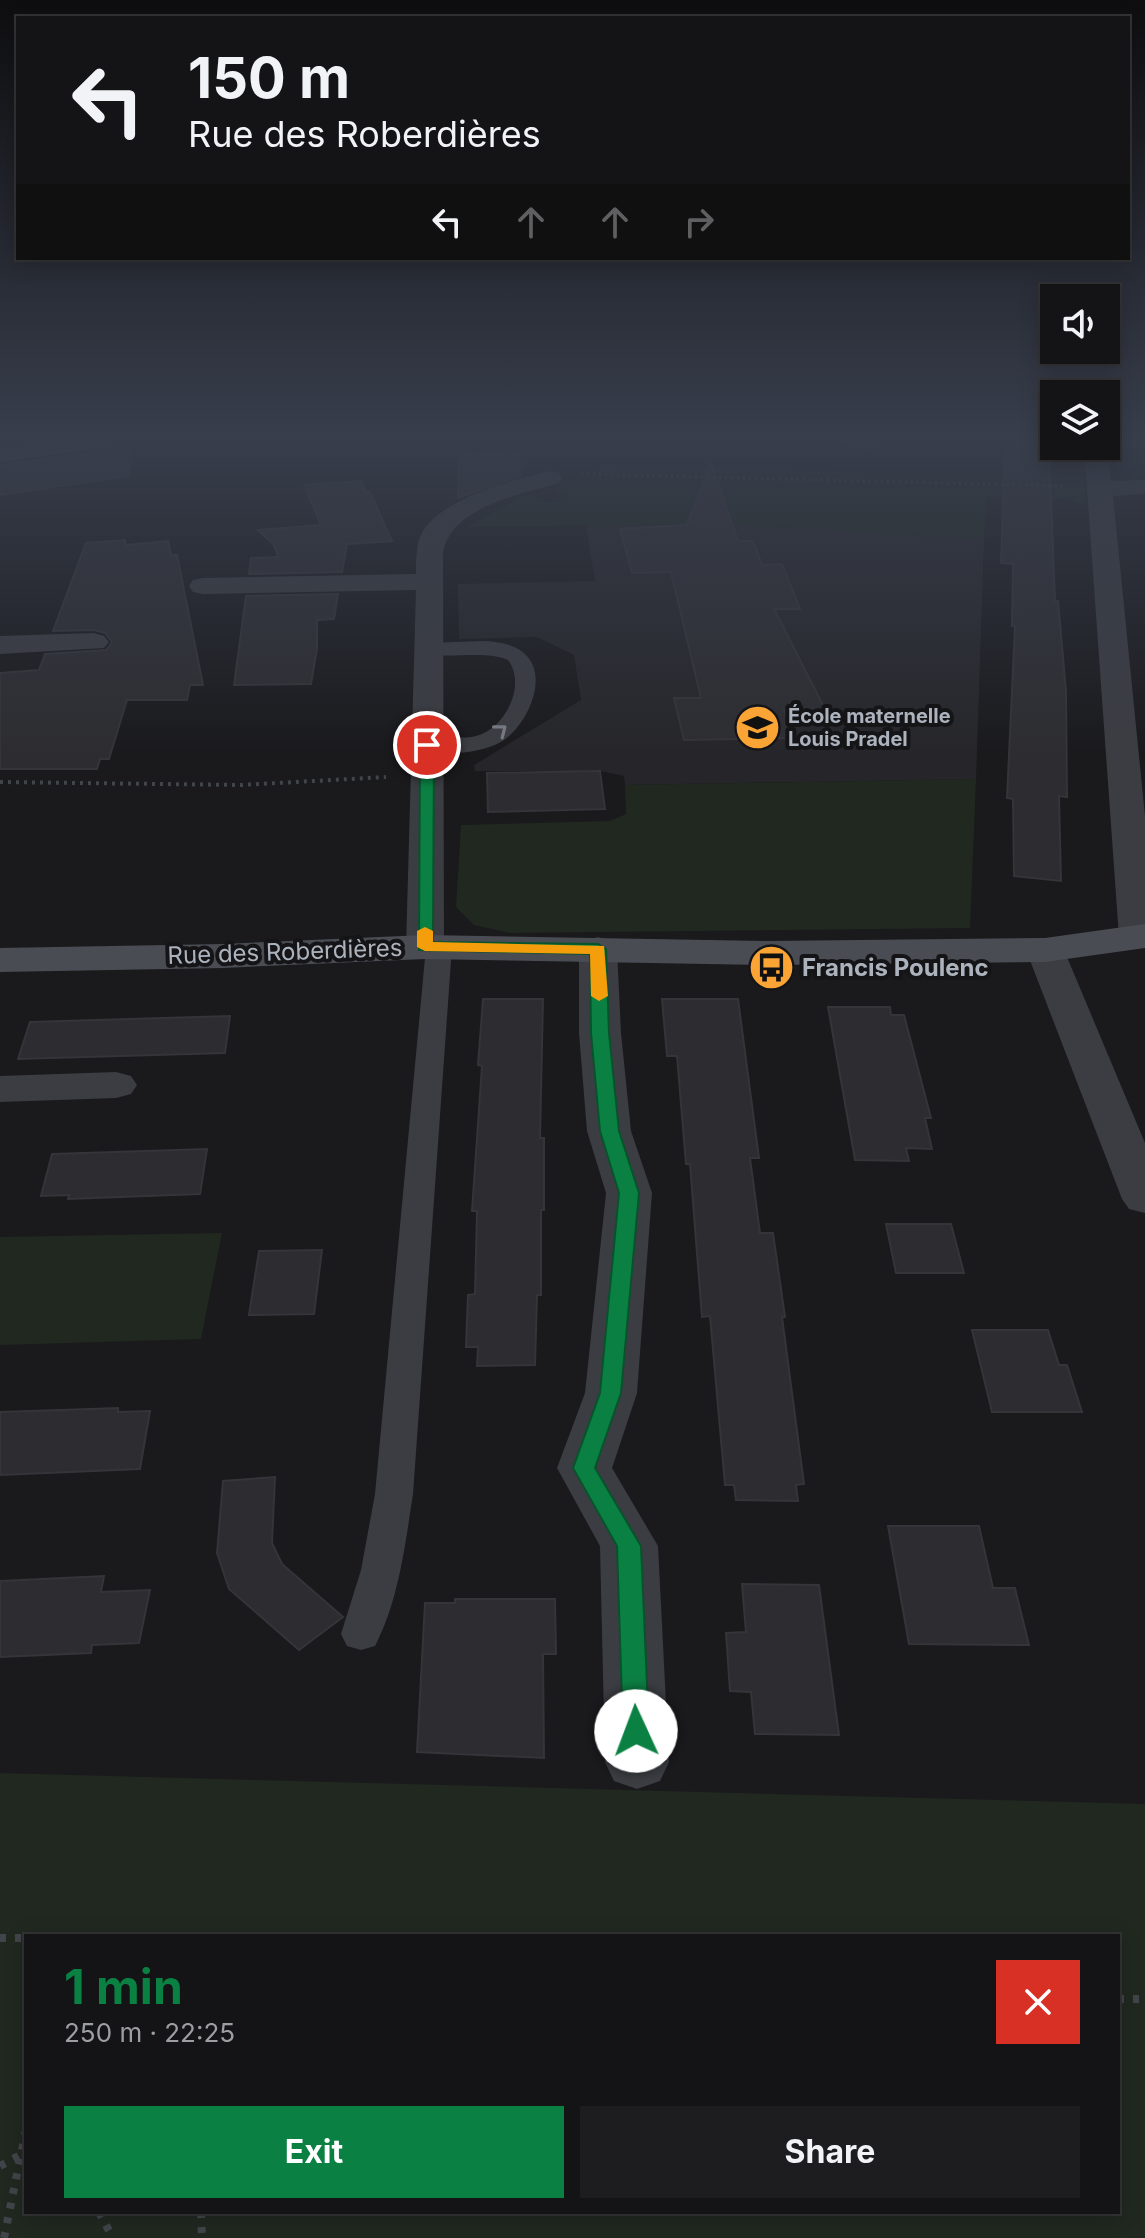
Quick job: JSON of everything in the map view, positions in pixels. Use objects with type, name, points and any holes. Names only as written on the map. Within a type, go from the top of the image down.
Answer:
[{"type":"street","points":[[432,545],[427,758],[432,947]]},
{"type":"street","points":[[1106,545],[1142,936]]},
{"type":"street","points":[[203,586],[429,582]]},
{"type":"street","points":[[0,645],[94,642]]},
{"type":"street","name":"Rue des Roberdières","points":[[0,960],[223,956],[432,947],[769,953],[1045,950],[1142,936]]},
{"type":"street","points":[[598,949],[600,1033],[609,1131],[629,1193],[611,1393],[584,1468],[629,1546],[637,1762]]},
{"type":"street","points":[[1045,950],[1145,1199]]},
{"type":"street","points":[[0,1089],[116,1085]]},
{"type":"lane","points":[[427,758],[457,745],[493,738],[512,722],[524,695],[527,675],[518,659],[505,649],[428,649]]},
{"type":"lane","points":[[361,1634],[381,1570],[394,1494],[432,947]]},
{"type":"path","points":[[0,782],[241,788],[333,783],[427,758]]},
{"type":"path","points":[[0,1938],[24,1938]]},
{"type":"path","points":[[1120,1999],[1145,1999]]},
{"type":"path","points":[[1,2164],[23,2154]]},
{"type":"path","points":[[4,2238],[23,2154]]},
{"type":"path","points":[[100,2214],[113,2238]]},
{"type":"path","points":[[201,2214],[202,2238]]},
{"type":"shaded area","points":[[589,545],[984,545],[976,779],[625,785],[624,776],[600,771],[475,771],[474,765],[581,700],[574,655],[537,637],[459,639],[458,584],[595,581]]},
{"type":"shaded area","points":[[976,779],[970,928],[510,933],[474,925],[456,907],[461,825],[610,821],[626,814],[625,785]]},
{"type":"shaded area","points":[[222,1233],[201,1339],[0,1345],[0,1237]]},
{"type":"shaded area","points":[[0,1773],[1145,1804],[1145,2238],[0,2238]]},
{"type":"building","points":[[85,545],[169,545],[171,555],[177,555],[203,685],[190,685],[187,700],[127,700],[109,759],[100,759],[97,769],[0,769],[0,673],[39,670],[45,654],[106,650],[112,642],[105,633],[94,630],[53,631]]},
{"type":"building","points":[[274,545],[347,545],[342,572],[249,574],[251,558],[278,557]]},
{"type":"building","points":[[624,545],[755,545],[762,565],[782,564],[800,609],[774,609],[825,709],[784,710],[793,738],[684,740],[674,698],[701,698],[671,572],[632,573]]},
{"type":"building","points":[[1002,545],[1053,545],[1055,601],[1058,601],[1066,691],[1067,797],[1059,796],[1061,881],[1014,876],[1013,799],[1007,798],[1015,626],[1012,626],[1013,564],[1001,563]]},
{"type":"building","points":[[338,594],[334,619],[317,620],[317,648],[311,684],[234,685],[246,596]]},
{"type":"building","points":[[600,771],[605,809],[488,812],[487,773]]},
{"type":"building","points":[[483,999],[543,999],[540,1138],[544,1138],[544,1210],[541,1210],[541,1295],[537,1295],[535,1365],[477,1366],[478,1347],[466,1347],[468,1295],[475,1294],[477,1211],[472,1211],[482,1066],[478,1065]]},
{"type":"building","points":[[662,999],[738,999],[759,1158],[750,1158],[760,1233],[773,1233],[785,1317],[782,1317],[804,1484],[796,1485],[798,1501],[736,1500],[734,1485],[725,1485],[710,1316],[702,1317],[690,1164],[686,1164],[677,1056],[667,1056]]},
{"type":"building","points":[[828,1007],[890,1007],[891,1015],[904,1015],[931,1118],[925,1118],[932,1149],[906,1148],[909,1161],[855,1160]]},
{"type":"building","points":[[230,1016],[225,1053],[18,1059],[30,1022]]},
{"type":"building","points":[[207,1149],[200,1194],[68,1199],[69,1195],[41,1196],[52,1154]]},
{"type":"building","points":[[886,1224],[951,1224],[964,1273],[896,1273]]},
{"type":"building","points":[[322,1250],[314,1314],[249,1315],[259,1251]]},
{"type":"building","points":[[972,1330],[1048,1330],[1059,1365],[1067,1365],[1082,1412],[992,1412]]},
{"type":"building","points":[[118,1408],[118,1412],[150,1411],[140,1469],[0,1475],[0,1412]]},
{"type":"building","points":[[275,1477],[272,1543],[282,1564],[343,1617],[299,1650],[229,1589],[217,1553],[223,1481]]},
{"type":"building","points":[[888,1526],[979,1526],[993,1588],[1015,1588],[1029,1645],[909,1644]]},
{"type":"building","points":[[104,1576],[101,1592],[150,1590],[139,1643],[92,1645],[91,1653],[0,1657],[0,1581]]},
{"type":"building","points":[[742,1584],[819,1585],[839,1735],[755,1734],[751,1692],[730,1691],[726,1633],[746,1632]]},
{"type":"building","points":[[455,1599],[555,1599],[556,1654],[543,1654],[544,1758],[417,1752],[425,1603],[455,1603]]},
{"type":"slow traffic","points":[[425,931],[425,947],[598,949],[599,996]]},
{"type":"place","name":"École maternelle Louis Pradel","points":[[757,727]]},
{"type":"place","name":"Francis Poulenc","points":[[771,968]]},
{"type":"route","points":[[427,745],[425,947],[598,949],[600,1033],[609,1131],[629,1193],[611,1393],[584,1468],[629,1546],[636,1731]]}]
